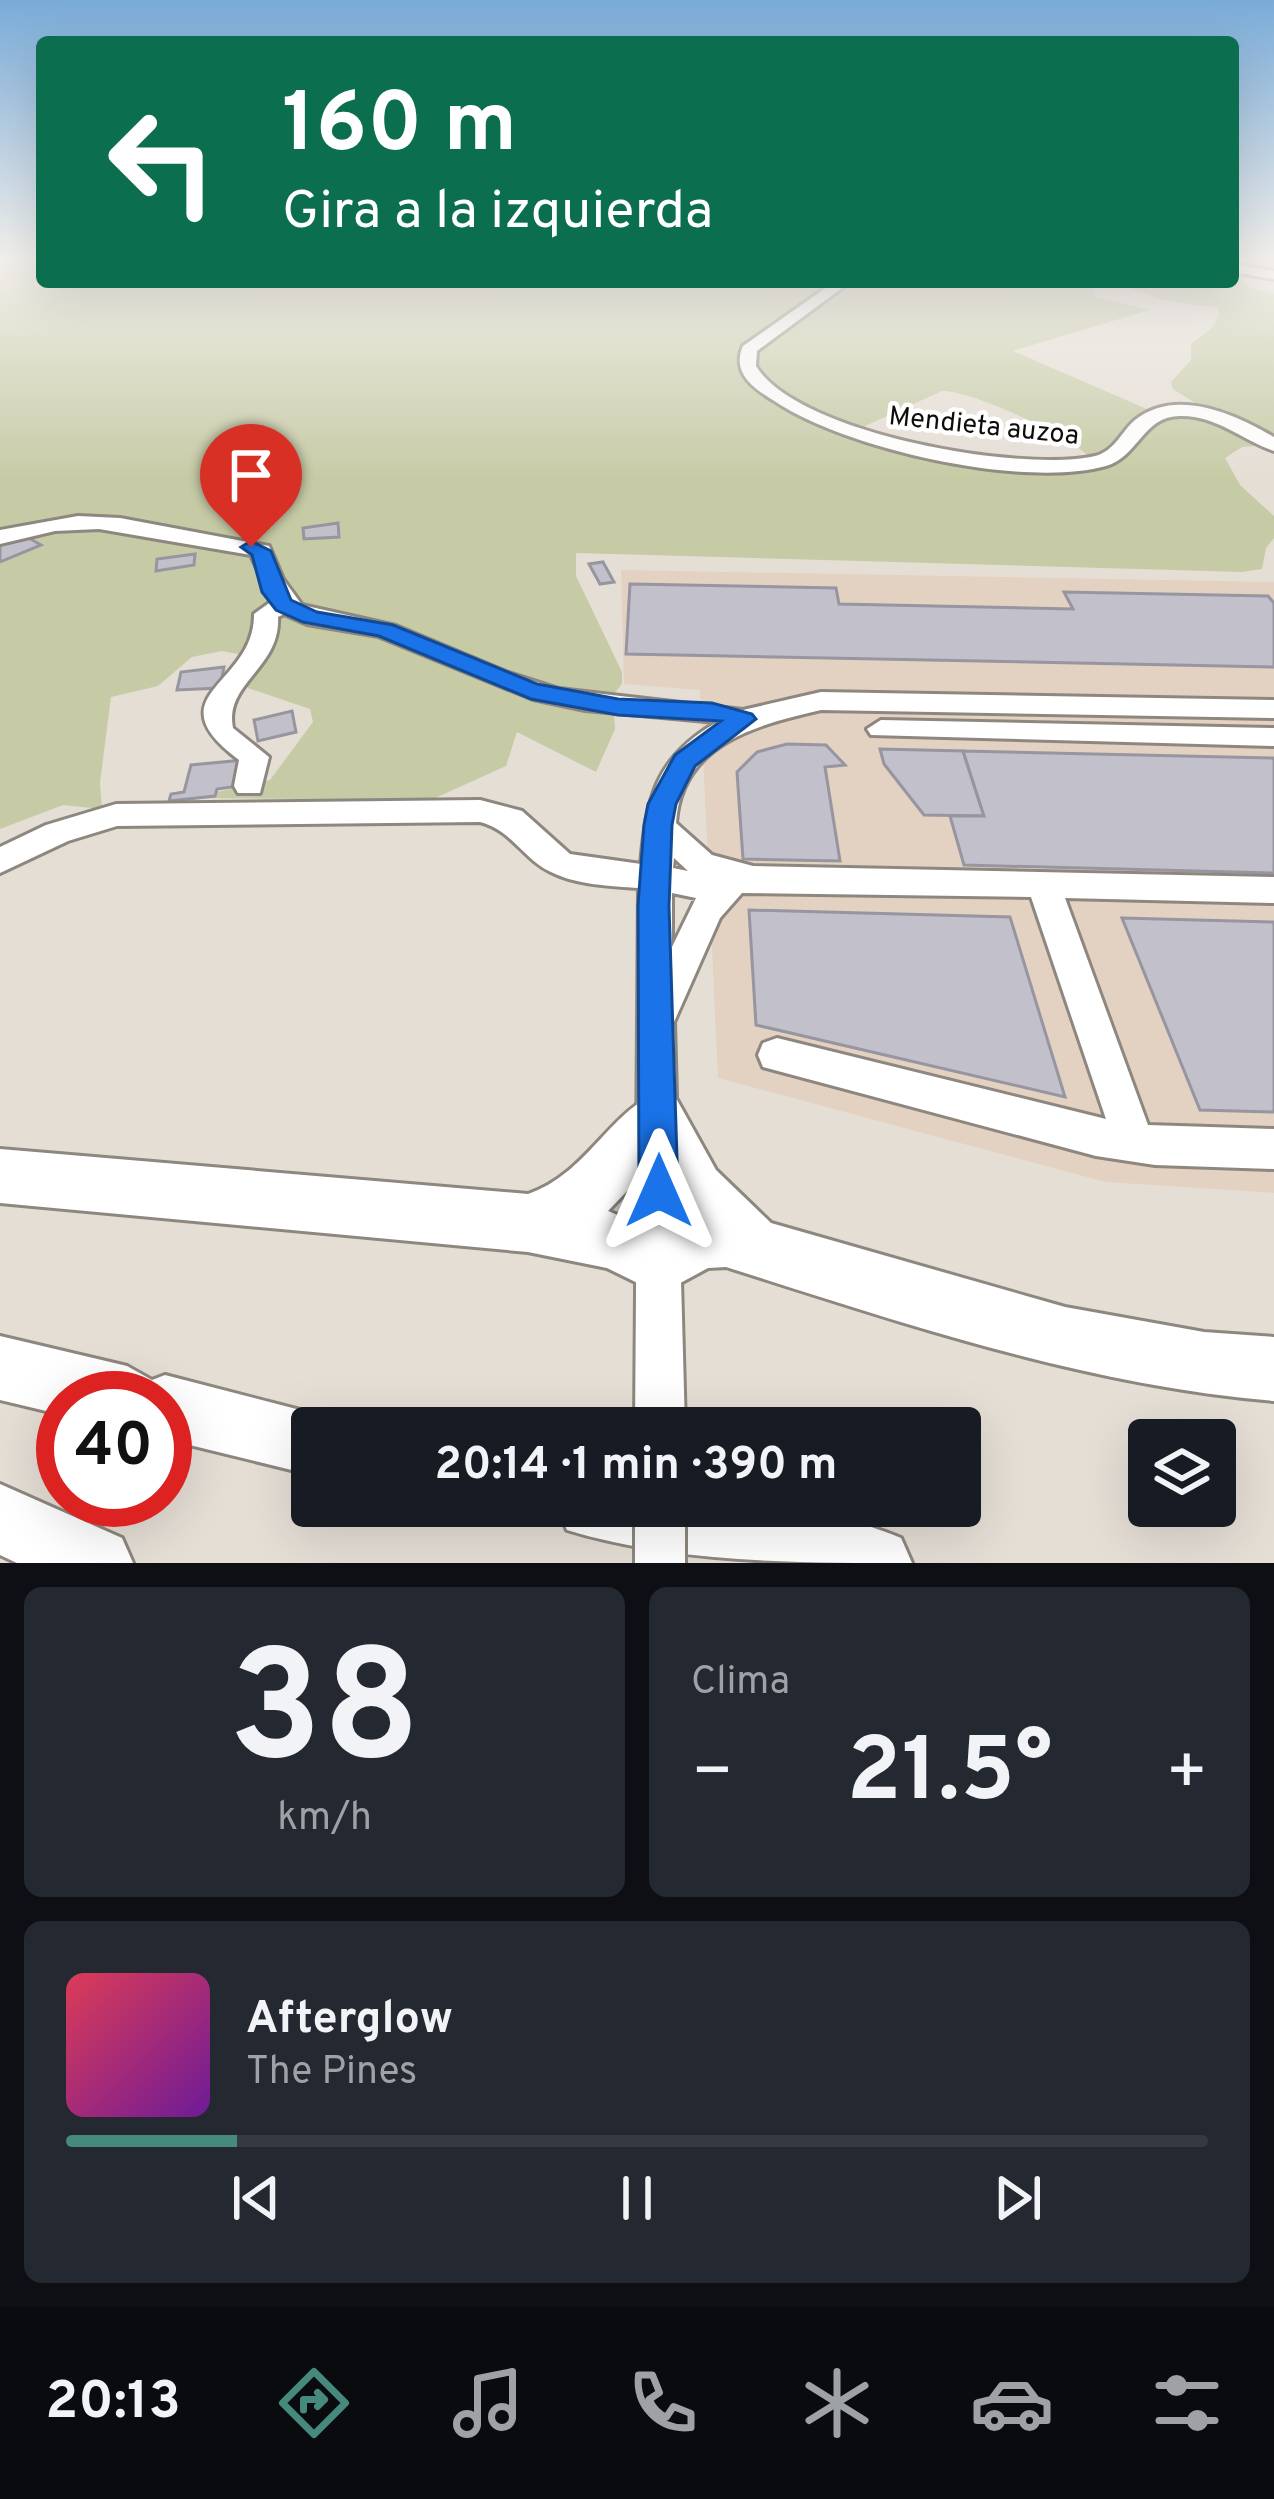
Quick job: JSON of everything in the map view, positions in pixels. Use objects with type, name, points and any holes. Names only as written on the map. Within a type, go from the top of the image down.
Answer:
[{"type":"main road","points":[[527,1222],[555,1215],[607,1178],[658,1117]]},
{"type":"main road","points":[[658,1117],[666,1143],[704,1199],[754,1246]]},
{"type":"main road","points":[[0,1176],[527,1222],[615,1241],[660,1265],[700,1240],[726,1238],[964,1312],[1097,1344],[1274,1369]]},
{"type":"main road","points":[[0,1368],[36,1377]]},
{"type":"main road","points":[[192,1413],[291,1437]]},
{"type":"main road","points":[[0,1519],[97,1563]]},
{"type":"main road","points":[[696,1527],[876,1563]]},
{"type":"street","name":"Mendieta auzoa","points":[[770,334],[749,349],[745,359],[748,371],[761,384],[804,414],[836,429],[904,447],[998,459],[1093,463],[1118,454],[1144,421],[1168,412],[1227,419],[1274,445]]},
{"type":"street","points":[[0,537],[50,524],[106,521],[251,547],[261,551],[273,592],[284,605],[311,617],[385,630],[531,691],[618,707],[712,711],[743,719]]},
{"type":"street","points":[[249,786],[254,757],[220,732],[215,713],[226,689],[264,643],[266,614],[284,605]]},
{"type":"street","points":[[660,1407],[656,877],[662,804],[684,761],[701,744],[743,719],[794,705],[864,700],[1274,709]]},
{"type":"street","points":[[881,728],[1274,737]]},
{"type":"street","points":[[0,861],[58,833],[116,815],[480,811],[511,819],[560,863],[599,873],[656,877],[694,888],[728,876],[1274,890]]},
{"type":"street","points":[[658,825],[728,876]]},
{"type":"street","points":[[656,1022],[706,910],[728,876]]},
{"type":"street","points":[[1044,885],[1134,1142]]},
{"type":"street","points":[[778,1054],[1096,1137],[1274,1149]]},
{"type":"street","points":[[660,1527],[660,1563]]},
{"type":"shaded area","points":[[621,570],[1274,582],[1274,1193],[1106,1182],[718,1078],[700,690],[624,684]]},
{"type":"green space","points":[[0,334],[1070,334],[1013,351],[1156,413],[1208,411],[1173,389],[1171,382],[1191,360],[1191,344],[1204,334],[1274,334],[1274,444],[1242,447],[1225,458],[1240,485],[1274,516],[1274,538],[1266,548],[1262,569],[576,553],[576,576],[622,672],[622,684],[613,695],[615,729],[596,772],[517,732],[506,766],[415,807],[308,799],[191,798],[270,780],[313,722],[310,709],[248,688],[238,654],[222,651],[192,657],[158,686],[111,697],[100,783],[102,809],[63,805],[0,829]],"holes":[[[942,391],[1018,415],[1088,456],[1005,457],[854,431]]]},
{"type":"building","points":[[338,523],[339,537],[304,539],[303,528]]},
{"type":"building","points":[[20,533],[41,545],[0,562],[0,542]]},
{"type":"building","points":[[195,554],[194,565],[156,571],[157,559]]},
{"type":"building","points":[[603,562],[614,582],[600,584],[589,564]]},
{"type":"building","points":[[630,584],[836,588],[839,604],[1073,609],[1064,592],[1268,596],[1274,603],[1274,667],[626,654]]},
{"type":"building","points":[[224,667],[220,688],[177,690],[181,672]]},
{"type":"building","points":[[292,711],[296,732],[258,741],[254,720]]},
{"type":"building","points":[[787,744],[826,745],[845,765],[825,767],[840,861],[743,859],[737,772],[757,752]]},
{"type":"building","points":[[880,749],[963,751],[984,816],[924,815],[884,764]]},
{"type":"building","points":[[963,751],[1274,758],[1274,873],[964,865],[950,816],[984,816]]},
{"type":"building","points":[[244,760],[239,786],[217,789],[215,796],[169,801],[171,794],[184,792],[191,765]]},
{"type":"building","points":[[749,910],[1010,917],[1065,1097],[756,1025]]},
{"type":"building","points":[[1122,918],[1274,922],[1274,1112],[1200,1110]]},
{"type":"route","points":[[251,547],[261,551],[273,592],[284,605],[311,617],[385,630],[531,691],[618,707],[712,711],[743,719],[701,744],[684,761],[662,804],[658,825],[654,906],[659,1191]]}]
